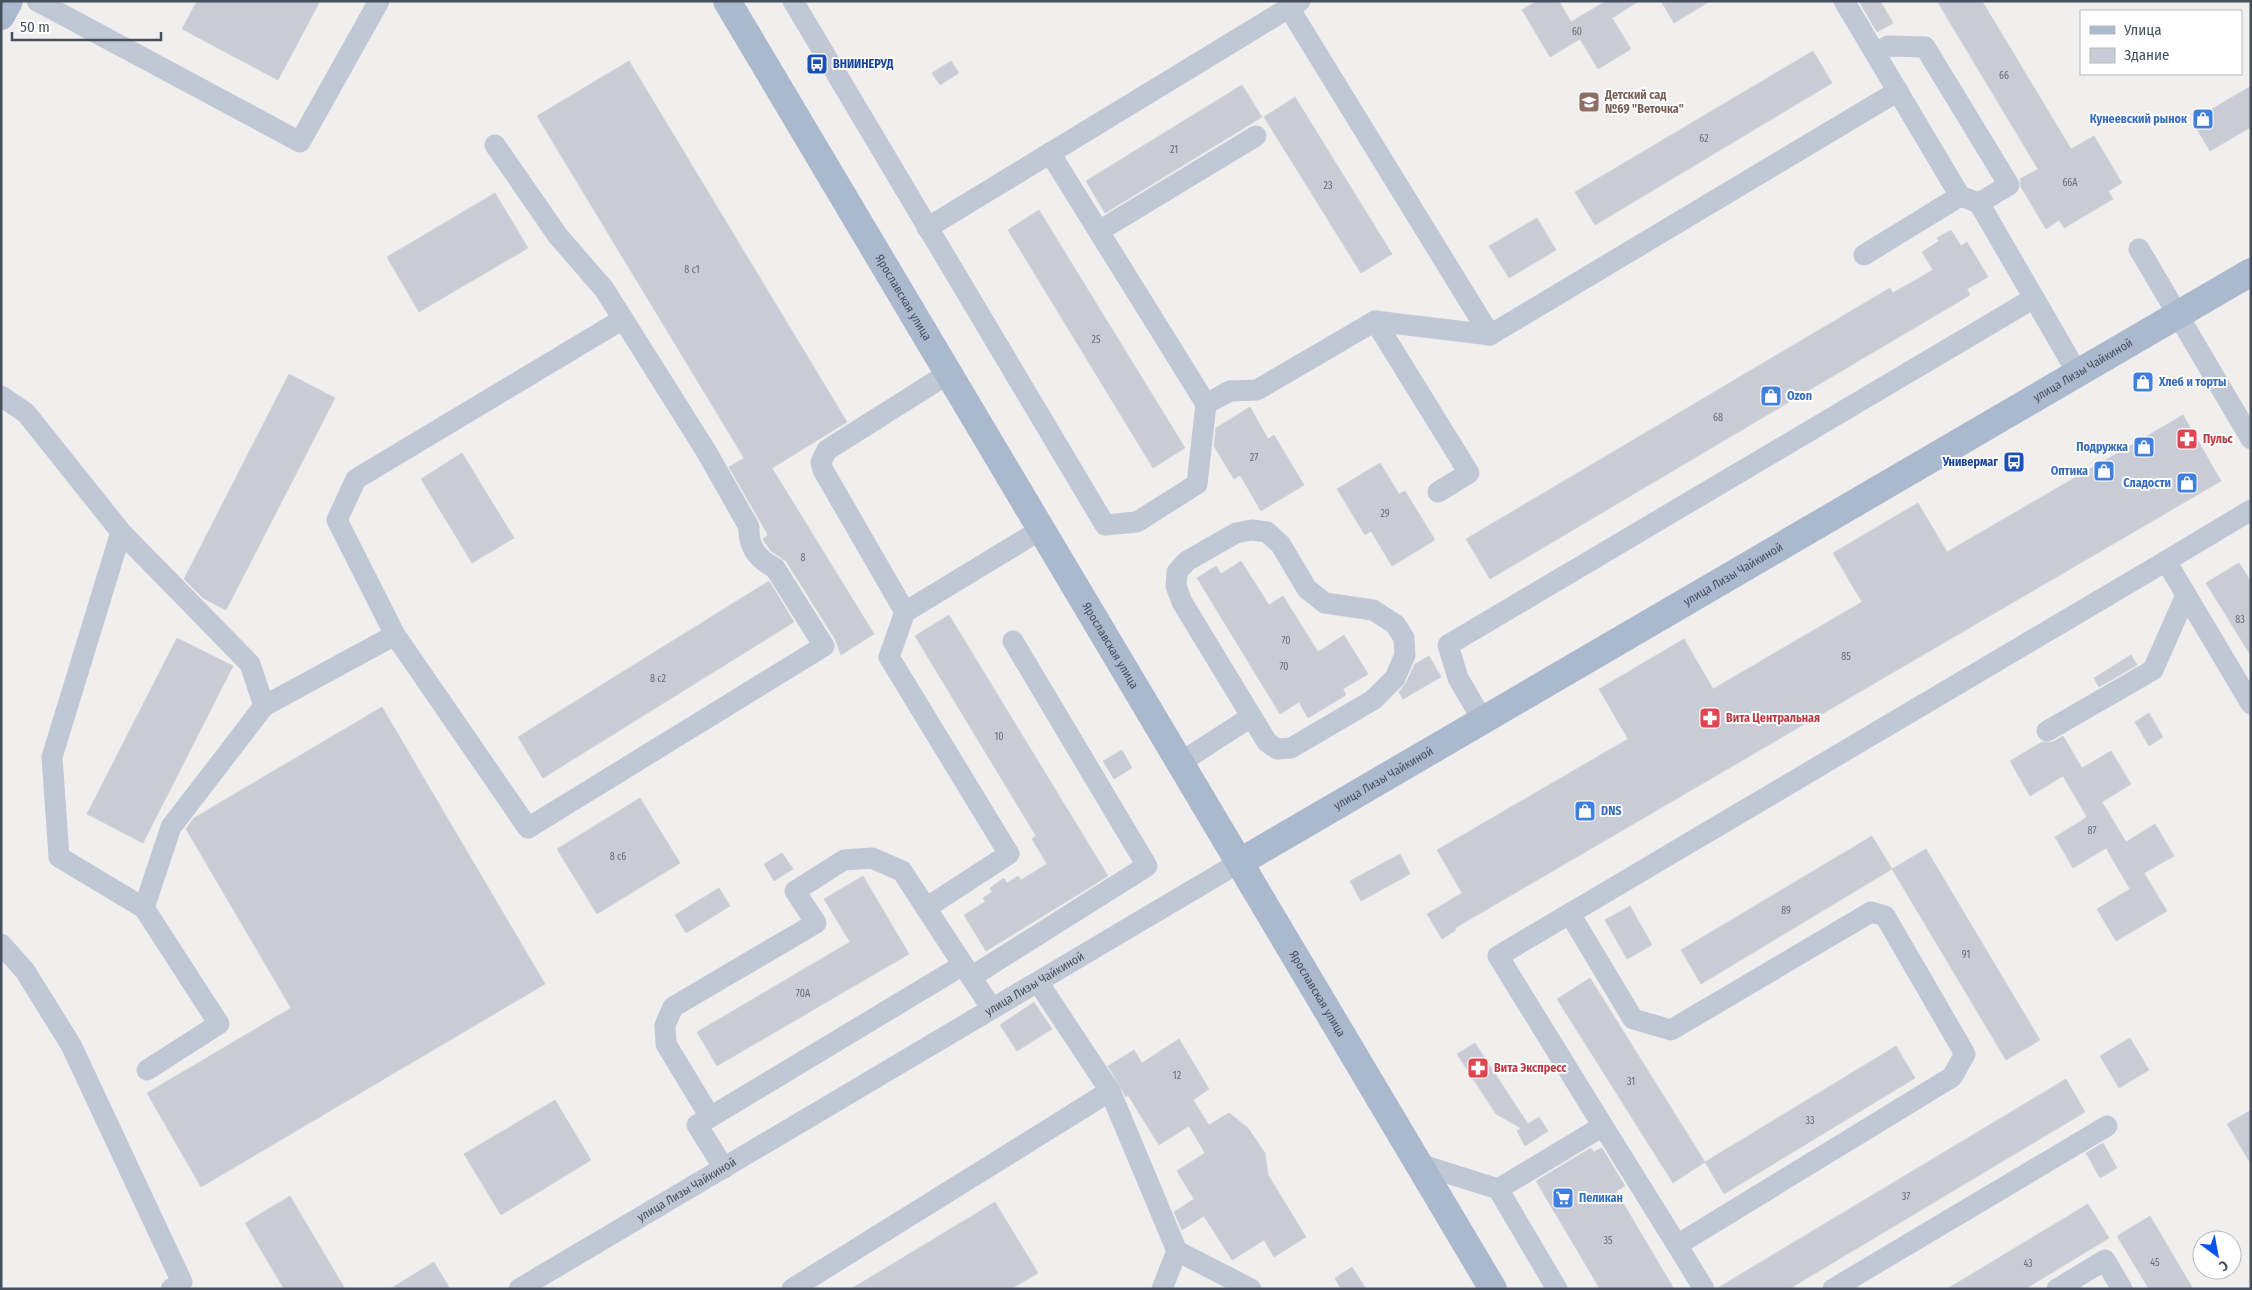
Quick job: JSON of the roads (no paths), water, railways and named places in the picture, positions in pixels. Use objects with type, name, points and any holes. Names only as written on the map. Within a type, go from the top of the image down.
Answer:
[{"type":"main road","points":[[1,16],[9,1]]},
{"type":"main road","name":"Ярославская улица","points":[[728,1],[1493,1289]]},
{"type":"main road","name":"улица Лизы Чайкиной","points":[[1240,862],[2251,272]]},
{"type":"street","points":[[37,1],[300,142],[379,1]]},
{"type":"street","points":[[793,1],[1104,525],[1137,522],[1197,484],[1206,404],[1050,153]]},
{"type":"street","points":[[1844,1],[1898,91],[2034,298],[2078,374]]},
{"type":"street","points":[[927,228],[1295,4],[1490,335]]},
{"type":"street","points":[[1864,256],[1970,200],[2008,185],[1925,47],[1888,46],[1876,54]]},
{"type":"street","points":[[1206,404],[1230,390],[1257,390],[1376,321],[1490,335],[1898,91]]},
{"type":"street","points":[[1099,231],[1256,136]]},
{"type":"street","points":[[495,145],[558,236],[604,289],[706,452],[744,518],[749,527],[748,540],[761,561],[775,568],[824,646],[528,828],[395,635],[337,520],[356,479],[623,320]]},
{"type":"street","points":[[2140,249],[2251,439]]},
{"type":"street","points":[[1483,721],[1458,678],[1448,645],[2034,298]]},
{"type":"street","points":[[1376,321],[1469,473],[1438,492]]},
{"type":"street","points":[[905,612],[823,470],[821,462],[827,450],[949,373]]},
{"type":"street","points":[[1,396],[26,413],[120,532],[250,664],[264,706]]},
{"type":"street","points":[[1704,1289],[1498,956],[2251,510]]},
{"type":"street","points":[[926,908],[1009,854],[889,657],[905,612],[1042,529]]},
{"type":"street","points":[[1252,530],[1267,532],[1281,545],[1307,588],[1325,603],[1373,610],[1395,624],[1404,638],[1406,656],[1395,678],[1373,700],[1291,748],[1278,749],[1268,742],[1251,717],[1182,602],[1176,586],[1177,572],[1187,562],[1236,532],[1252,530]]},
{"type":"street","points":[[120,532],[52,757],[59,857],[144,908],[218,1024],[147,1070]]},
{"type":"street","points":[[2166,562],[2251,704]]},
{"type":"street","points":[[2047,731],[2153,670],[2186,595]]},
{"type":"street","points":[[144,908],[171,827],[264,706],[395,635]]},
{"type":"street","points":[[724,1168],[697,1124],[967,971],[1146,866],[1013,641]]},
{"type":"street","points":[[1181,762],[1251,717]]},
{"type":"street","points":[[710,1117],[666,1044],[665,1025],[673,1007],[816,923],[795,891],[844,860],[872,858],[902,871],[992,1009]]},
{"type":"street","name":"улица Лизы Чайкиной","points":[[519,1289],[1240,862]]},
{"type":"street","points":[[1570,914],[1633,1019],[1671,1030],[1871,912],[1885,916],[1965,1054],[1952,1077],[1677,1244]]},
{"type":"street","points":[[1,944],[25,971],[71,1045],[182,1282],[171,1289]]},
{"type":"street","points":[[1038,982],[1110,1091],[1177,1251],[1251,1289]]},
{"type":"street","points":[[792,1289],[1110,1091]]},
{"type":"street","points":[[1498,1189],[1603,1126]]},
{"type":"street","points":[[1834,1288],[2107,1126]]},
{"type":"street","points":[[1419,1164],[1498,1189],[1557,1289]]},
{"type":"street","points":[[1162,1289],[1177,1251]]},
{"type":"street","points":[[2057,1289],[2105,1260],[2122,1289]]},
{"type":"place","name":"ВНИИНЕРУД","points":[[817,64]]},
{"type":"place","name":"Детский сад №69 \"Веточка\"","points":[[1589,102]]},
{"type":"place","name":"Кунеевский рынок","points":[[2203,119]]},
{"type":"place","name":"Хлеб и торты","points":[[2143,382]]},
{"type":"place","name":"Ozon","points":[[1771,396]]},
{"type":"place","name":"Пульс","points":[[2187,439]]},
{"type":"place","name":"Подружка","points":[[2144,447]]},
{"type":"place","name":"Универмаг","points":[[2014,462]]},
{"type":"place","name":"Оптика","points":[[2104,471]]},
{"type":"place","name":"Сладости","points":[[2187,483]]},
{"type":"place","name":"Вита Центральная","points":[[1710,718]]},
{"type":"place","name":"DNS","points":[[1585,811]]},
{"type":"place","name":"Вита Экспресс","points":[[1478,1068]]},
{"type":"place","name":"Пеликан","points":[[1563,1198]]}]
